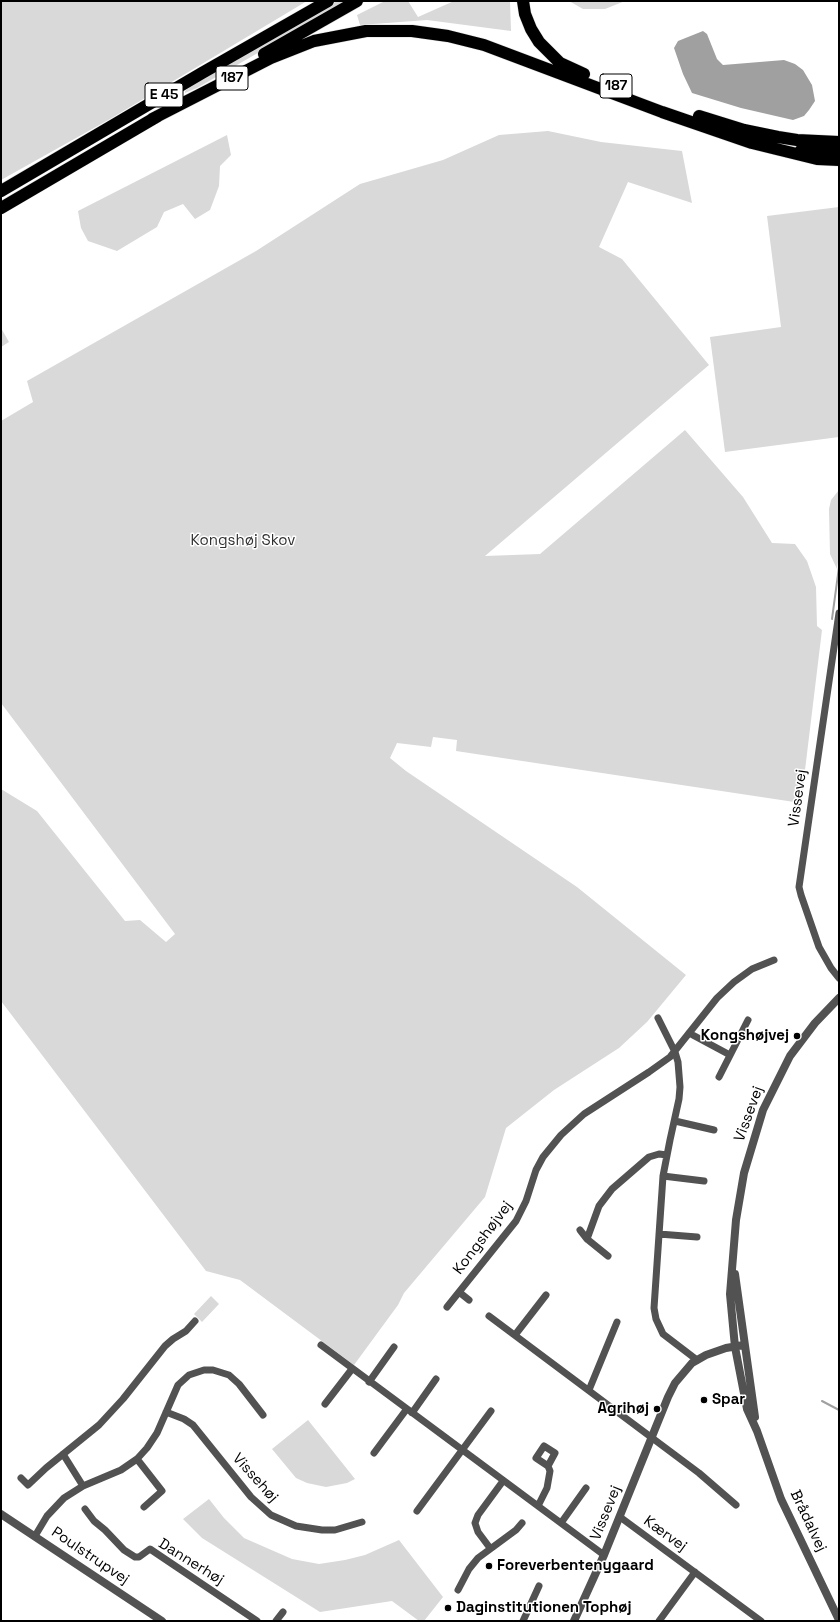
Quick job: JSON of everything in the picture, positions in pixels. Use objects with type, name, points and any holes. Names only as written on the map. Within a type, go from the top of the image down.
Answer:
[{"type":"highway","name":"E 45","points":[[1,191],[328,1]]},
{"type":"highway","name":"E 45","points":[[1,208],[357,1]]},
{"type":"highway","name":"187","points":[[523,1],[525,14],[531,29],[539,42],[560,63],[573,70],[665,104],[744,130],[797,140],[839,142]]},
{"type":"highway","name":"187","points":[[152,119],[271,58],[314,40],[366,32],[412,31],[448,36],[484,45],[662,112],[772,148],[839,151]]},
{"type":"highway","points":[[772,148],[816,159],[839,160]]},
{"type":"street","name":"Vissevej","points":[[839,613],[799,887],[819,947],[831,968],[839,978]]},
{"type":"street","name":"Kongshøjvej","points":[[447,1307],[516,1221],[526,1201],[536,1170],[543,1157],[570,1125],[584,1114],[649,1072],[675,1052],[717,998],[734,982],[752,969],[774,960]]},
{"type":"street","name":"Vissevej","points":[[735,1347],[730,1294],[736,1220],[744,1173],[764,1110],[790,1056],[815,1023],[839,998]]},
{"type":"street","points":[[658,1018],[675,1052],[678,1062],[680,1099],[663,1176],[654,1308],[656,1319],[663,1334],[697,1360]]},
{"type":"street","points":[[719,1077],[748,1020]]},
{"type":"street","points":[[689,1033],[730,1055]]},
{"type":"street","points":[[675,1121],[714,1130]]},
{"type":"street","points":[[587,1239],[599,1206],[612,1189],[648,1158],[659,1154],[667,1155]]},
{"type":"street","points":[[663,1176],[704,1180]]},
{"type":"street","points":[[580,1230],[587,1239],[608,1256]]},
{"type":"street","points":[[659,1234],[697,1237]]},
{"type":"street","name":"Vissevej","points":[[574,1621],[604,1556],[675,1383],[687,1368],[697,1360],[711,1353],[744,1345],[733,1259]]},
{"type":"street","name":"Kongshøjvej","points":[[459,1292],[469,1300]]},
{"type":"street","points":[[515,1335],[546,1295]]},
{"type":"street","points":[[490,1316],[698,1472],[736,1505]]},
{"type":"street","points":[[21,1478],[28,1485],[62,1454],[88,1435],[110,1415],[165,1346],[186,1331],[195,1321]]},
{"type":"street","points":[[589,1390],[617,1322]]},
{"type":"street","points":[[321,1345],[604,1556]]},
{"type":"street","name":"Brådalvej","points":[[744,1345],[757,1431]]},
{"type":"street","points":[[369,1382],[394,1347]]},
{"type":"street","name":"Brådalvej","points":[[735,1347],[747,1409],[757,1431],[781,1499],[839,1620]]},
{"type":"street","points":[[325,1404],[352,1369]]},
{"type":"street","points":[[35,1536],[54,1508],[64,1498],[83,1486],[121,1470],[137,1459],[152,1442],[174,1393],[184,1378],[196,1372],[213,1370],[229,1375],[235,1379],[263,1414]]},
{"type":"street","points":[[374,1453],[436,1379]]},
{"type":"street","points":[[417,1511],[491,1411]]},
{"type":"street","name":"Vissehøj","points":[[166,1412],[193,1426],[251,1498],[271,1515],[296,1526],[322,1530],[335,1530],[362,1522]]},
{"type":"street","points":[[62,1454],[83,1486]]},
{"type":"street","points":[[137,1459],[162,1491],[144,1507]]},
{"type":"street","points":[[538,1506],[544,1496],[550,1479],[550,1471],[548,1466]]},
{"type":"street","points":[[490,1548],[478,1532],[475,1523],[478,1514],[503,1481]]},
{"type":"street","points":[[560,1523],[586,1488]]},
{"type":"street","name":"Dannerhøj","points":[[85,1510],[94,1521],[124,1550],[135,1557],[138,1557],[150,1549],[252,1620]]},
{"type":"street","name":"Poulstrupvej","points":[[1,1514],[162,1621]]},
{"type":"street","name":"Kærvej","points":[[620,1517],[757,1620]]},
{"type":"street","points":[[458,1590],[478,1558],[516,1530],[522,1523]]},
{"type":"street","name":"Kærvej","points":[[659,1621],[695,1572]]},
{"type":"street","points":[[523,1621],[539,1586]]},
{"type":"street","points":[[276,1621],[283,1612]]},
{"type":"green space","points":[[1,1],[307,1],[110,119],[1,180]]},
{"type":"green space","points":[[337,1],[348,1],[197,88],[185,93],[185,91],[194,84]]},
{"type":"green space","points":[[385,1],[408,1],[418,17],[454,1],[510,1],[511,31],[427,20],[360,25],[357,15]]},
{"type":"green space","points":[[569,1],[625,1],[605,9],[583,9]]},
{"type":"green space","name":"Kongshøj Skov","points":[[548,131],[601,142],[682,151],[692,203],[628,182],[599,247],[622,259],[709,365],[485,556],[540,554],[685,430],[743,497],[772,543],[795,544],[807,561],[816,587],[817,626],[822,630],[801,803],[456,751],[457,740],[433,737],[431,747],[397,743],[390,758],[406,771],[577,887],[686,975],[647,1022],[619,1048],[554,1090],[506,1128],[485,1197],[404,1293],[398,1305],[354,1365],[240,1280],[206,1271],[1,1001],[1,789],[37,811],[125,921],[140,920],[166,942],[175,934],[1,703],[1,421],[33,402],[27,381],[256,251],[360,184],[443,160],[499,135]]},
{"type":"green space","points":[[227,135],[231,155],[220,166],[219,186],[210,210],[195,219],[183,204],[164,212],[157,227],[117,251],[88,241],[81,228],[78,211]]},
{"type":"green space","points":[[839,207],[839,437],[725,452],[710,337],[781,327],[767,216]]},
{"type":"green space","points":[[1,328],[9,342],[1,347]]},
{"type":"green space","points":[[839,490],[839,556],[837,569],[830,554],[829,509],[831,500]]},
{"type":"green space","points":[[211,1296],[219,1304],[202,1322],[194,1314]]},
{"type":"green space","points":[[308,1420],[355,1479],[347,1483],[326,1487],[307,1483],[296,1478],[272,1449]]},
{"type":"green space","points":[[209,1499],[224,1518],[244,1538],[292,1559],[319,1564],[345,1560],[365,1555],[399,1540],[443,1597],[424,1621],[419,1621],[392,1601],[320,1612],[202,1538],[183,1519]]},
{"type":"shaded area","points":[[703,31],[707,34],[717,59],[723,65],[784,60],[795,64],[803,70],[812,85],[815,101],[809,110],[804,116],[793,120],[741,108],[692,93],[683,74],[674,48],[678,41]]},
{"type":"waterway","points":[[832,619],[839,567]]},
{"type":"waterway","points":[[822,1401],[839,1410]]},
{"type":"place","name":"Kongshøjvej","points":[[797,1036]]},
{"type":"place","name":"Spar","points":[[704,1400]]},
{"type":"place","name":"Agrihøj","points":[[657,1409]]},
{"type":"place","name":"Foreverbentenygaard","points":[[489,1566]]},
{"type":"place","name":"Daginstitutionen Tophøj","points":[[448,1608]]}]
